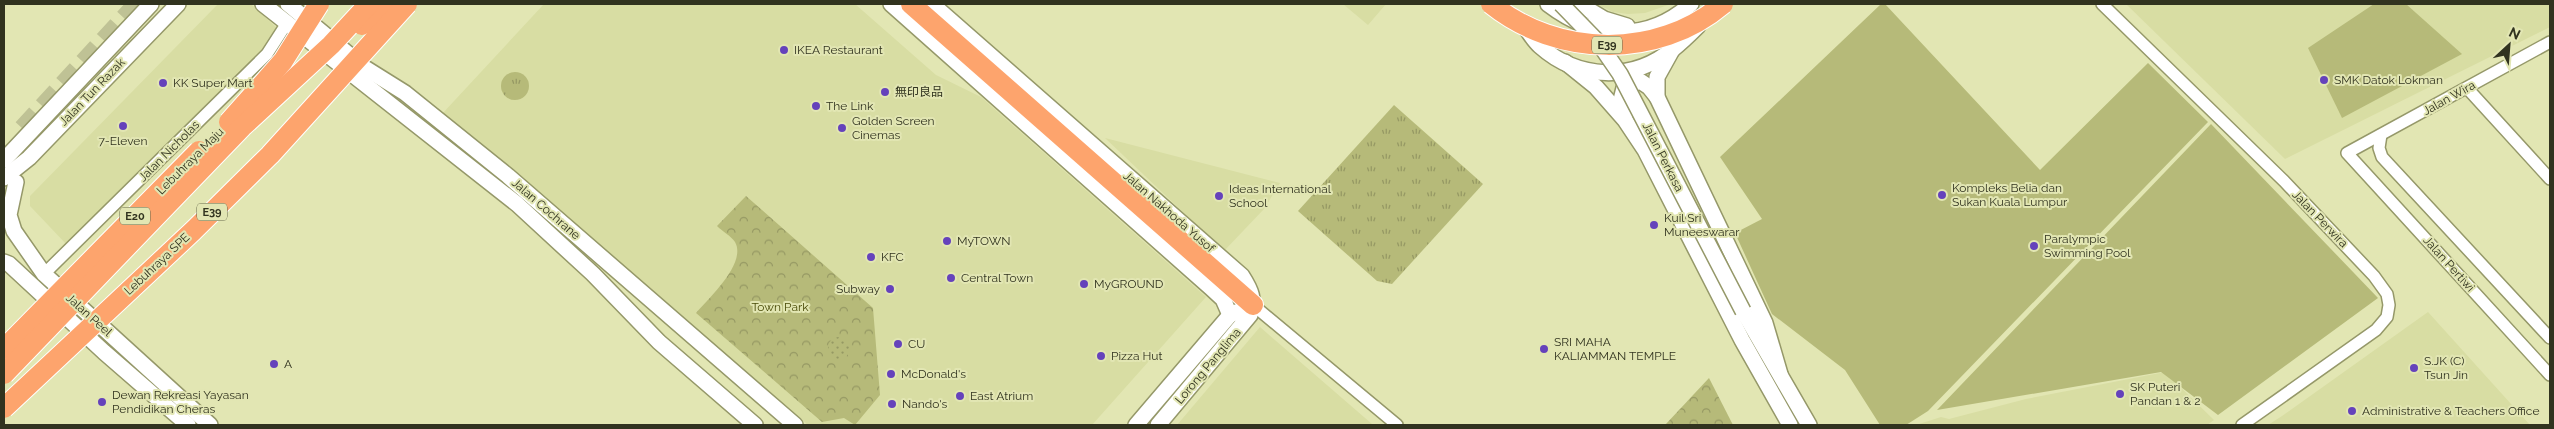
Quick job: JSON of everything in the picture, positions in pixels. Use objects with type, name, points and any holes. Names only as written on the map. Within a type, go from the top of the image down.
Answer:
[{"type":"highway","name":"Lebuhraya Maju","points":[[4,349],[251,99],[283,61],[319,4]]},
{"type":"highway","points":[[331,45],[370,4]]},
{"type":"highway","points":[[331,45],[358,28],[386,4]]},
{"type":"highway","name":"Lebuhraya SPE","points":[[4,391],[260,148],[393,4]]},
{"type":"highway","name":"Lebuhraya SPE","points":[[4,408],[270,155],[407,4]]},
{"type":"highway","points":[[911,4],[1253,305]]},
{"type":"highway","name":"E39","points":[[1491,4],[1512,18],[1542,33],[1574,42],[1606,45],[1641,42],[1674,33],[1704,17],[1722,4]]},
{"type":"highway","name":"E39","points":[[1503,4],[1525,18],[1553,30],[1583,38],[1605,39],[1628,38],[1655,32],[1678,22],[1702,4]]},
{"type":"highway","name":"Lebuhraya Maju","points":[[4,374],[242,127],[331,45]]},
{"type":"street","name":"Jalan Tun Razak","points":[[4,160],[151,4]]},
{"type":"street","name":"Jalan Tun Razak","points":[[8,179],[178,4]]},
{"type":"street","name":"Jalan Cochrane","points":[[263,4],[517,204],[593,274],[659,342],[755,425]]},
{"type":"street","name":"Jalan Cochrane","points":[[288,4],[365,68],[405,93],[508,176],[795,425]]},
{"type":"street","points":[[891,4],[1211,288],[1223,299],[1229,312],[1253,305],[1397,425]]},
{"type":"street","name":"Jalan Nakhoda Yusof","points":[[932,4],[1242,276],[1252,291],[1253,305]]},
{"type":"street","points":[[1503,4],[1524,25],[1538,44],[1565,62],[1599,74],[1610,74],[1648,64],[1672,50],[1722,4]]},
{"type":"street","points":[[1548,4],[1576,22],[1610,32],[1644,30],[1677,16],[1691,4]]},
{"type":"street","name":"Jalan Perkasa","points":[[1561,4],[1598,42],[1620,74],[1743,311],[1808,425]]},
{"type":"street","points":[[1579,4],[1604,19],[1625,26],[1648,26],[1677,16]]},
{"type":"street","name":"Jalan Perwira","points":[[2102,4],[2246,145],[2366,267],[2387,294],[2389,305],[2387,317],[2376,330],[2242,425]]},
{"type":"street","name":"Jalan Nicholas","points":[[44,274],[266,54],[287,23]]},
{"type":"street","name":"Jalan Wira","points":[[2348,154],[2550,42]]},
{"type":"street","points":[[1657,97],[1657,77],[1672,50]]},
{"type":"street","name":"Jalan Perkasa","points":[[1565,62],[1596,87],[1625,120],[1645,150],[1737,332],[1790,425]]},
{"type":"street","points":[[1625,120],[1621,100],[1624,88],[1640,81],[1649,87],[1657,97],[1765,323],[1780,374]]},
{"type":"street","points":[[2467,88],[2550,179]]},
{"type":"street","name":"Jalan Pertiwi","points":[[2380,135],[2378,148],[2382,157],[2550,338]]},
{"type":"street","name":"Jalan Pertiwi","points":[[2348,154],[2550,375]]},
{"type":"street","points":[[4,199],[8,179]]},
{"type":"street","name":"Jalan Peel","points":[[8,179],[9,215],[14,231],[44,274],[210,425]]},
{"type":"street","name":"Jalan Peel","points":[[4,262],[9,264],[104,352],[188,425]]},
{"type":"street","name":"Lorong Panglima","points":[[1158,425],[1242,326],[1250,315],[1253,305]]},
{"type":"street","name":"Lorong Panglima","points":[[1136,425],[1229,312]]},
{"type":"street","points":[[104,352],[116,340]]},
{"type":"shaded area","points":[[218,4],[251,4],[279,30],[265,51],[67,245],[30,206],[30,196]]},
{"type":"shaded area","points":[[544,4],[855,4],[936,75],[981,97],[1206,297],[1092,425],[808,425],[442,114]]},
{"type":"shaded area","points":[[1343,4],[1386,4],[1368,25]]},
{"type":"shaded area","points":[[1597,4],[1671,4],[1645,13],[1628,14],[1613,12]]},
{"type":"shaded area","name":"SMK Datok Lokman","points":[[2126,4],[2550,4],[2550,27],[2285,159]]},
{"type":"shaded area","name":"Ideas International School","points":[[1105,138],[1280,183],[1264,209],[1224,251]]},
{"type":"shaded area","name":"S.JK (C) Tsun Jin","points":[[2428,312],[2530,425],[2268,425],[2282,416]]},
{"type":"shaded area","points":[[1260,327],[1372,424],[1177,425]]},
{"type":"shaded area","name":"SK Puteri Pandan 1 & 2","points":[[2165,372],[2214,420],[2207,425],[1916,425],[1941,417],[1949,419],[2026,399]]},
{"type":"green space","name":"Kompleks Belia dan Sukan Kuala Lumpur","points":[[1881,4],[1885,4],[2040,170],[2148,63],[2208,122],[1928,411],[1906,425],[1880,425],[1845,370],[1772,314],[1735,233],[1762,219],[1720,157]]},
{"type":"green space","points":[[2374,4],[2406,4],[2462,54],[2342,118],[2308,48]]},
{"type":"green space","points":[[515,72],[525,76],[529,86],[525,96],[515,100],[505,96],[501,86],[505,76]]},
{"type":"green space","points":[[1394,105],[1483,184],[1392,284],[1377,281],[1298,211]]},
{"type":"green space","points":[[2211,124],[2378,298],[2218,415],[2161,372],[1937,410]]},
{"type":"green space","name":"Town Park","points":[[746,196],[873,308],[880,395],[855,425],[844,418],[822,422],[696,313],[725,280],[736,260],[737,250],[735,242],[717,226]]},
{"type":"green space","points":[[839,337],[847,340],[850,348],[847,356],[839,359],[831,356],[828,348],[831,340]]},
{"type":"green space","points":[[1709,378],[1733,425],[1665,425]]},
{"type":"tunnel","points":[[23,129],[138,4]]},
{"type":"tunnel","points":[[4,170],[87,88]]},
{"type":"place","name":"IKEA Restaurant","points":[[784,50]]},
{"type":"place","name":"SMK Datok Lokman","points":[[2324,80]]},
{"type":"place","name":"KK Super Mart","points":[[163,83]]},
{"type":"place","name":"無印良品","points":[[885,92]]},
{"type":"place","name":"The Link","points":[[816,106]]},
{"type":"place","name":"7-Eleven","points":[[123,126]]},
{"type":"place","name":"Golden Screen Cinemas","points":[[842,128]]},
{"type":"place","name":"Kompleks Belia dan Sukan Kuala Lumpur","points":[[1942,195]]},
{"type":"place","name":"Ideas International School","points":[[1219,196]]},
{"type":"place","name":"Kuil Sri Muneeswarar","points":[[1654,225]]},
{"type":"place","name":"MyTOWN","points":[[947,241]]},
{"type":"place","name":"Paralympic Swimming Pool","points":[[2034,246]]},
{"type":"place","name":"KFC","points":[[871,257]]},
{"type":"place","name":"Central Town","points":[[951,278]]},
{"type":"place","name":"MyGROUND","points":[[1084,284]]},
{"type":"place","name":"Subway","points":[[890,289]]},
{"type":"place","name":"CU","points":[[898,344]]},
{"type":"place","name":"SRI MAHA KALIAMMAN TEMPLE","points":[[1544,349]]},
{"type":"place","name":"Pizza Hut","points":[[1101,356]]},
{"type":"place","name":"A","points":[[274,364]]},
{"type":"place","name":"S.JK (C) Tsun Jin","points":[[2414,368]]},
{"type":"place","name":"McDonald's","points":[[891,374]]},
{"type":"place","name":"SK Puteri Pandan 1 & 2","points":[[2120,394]]},
{"type":"place","name":"East Atrium","points":[[960,396]]},
{"type":"place","name":"Dewan Rekreasi Yayasan Pendidikan Cheras","points":[[102,402]]},
{"type":"place","name":"Nando's","points":[[892,404]]},
{"type":"place","name":"Administrative & Teachers Office","points":[[2352,411]]}]
